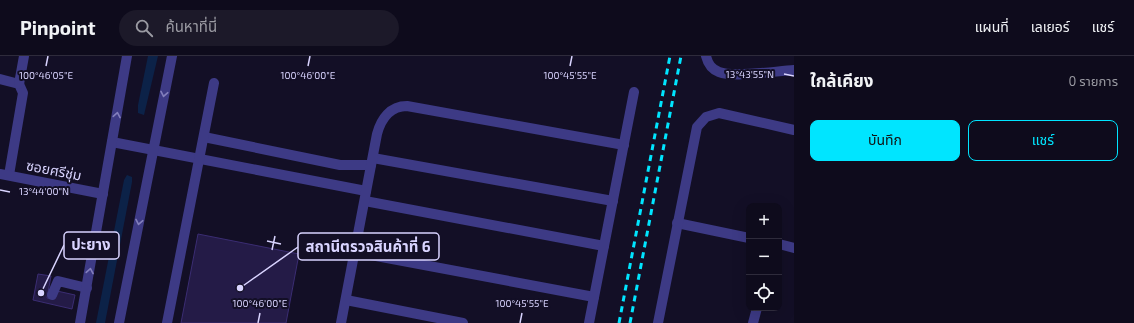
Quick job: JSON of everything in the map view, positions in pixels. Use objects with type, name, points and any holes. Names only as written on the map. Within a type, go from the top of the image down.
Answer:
[{"type":"street","points":[[4,175],[23,93],[19,84],[24,56]]},
{"type":"street","points":[[80,323],[127,56]]},
{"type":"street","points":[[119,323],[152,150],[172,56]]},
{"type":"street","points":[[706,56],[710,66],[721,73],[737,74],[794,70]]},
{"type":"street","points":[[0,79],[19,84]]},
{"type":"street","points":[[167,323],[214,83]]},
{"type":"street","points":[[589,323],[634,92]]},
{"type":"street","points":[[341,323],[380,125],[391,111],[401,106],[624,146]]},
{"type":"street","points":[[658,323],[697,127],[706,117],[719,113],[794,130]]},
{"type":"street","points":[[204,136],[340,165],[372,162],[613,201]]},
{"type":"street","points":[[112,142],[199,159],[604,246]]},
{"type":"street","name":"ซอยศรีชุ่ม","points":[[4,175],[103,194]]},
{"type":"street","points":[[677,224],[746,237]]},
{"type":"street","points":[[782,245],[794,248]]},
{"type":"street","points":[[355,252],[594,297]]},
{"type":"street","points":[[52,295],[58,282],[87,288]]},
{"type":"street","points":[[346,300],[463,323]]},
{"type":"street","points":[[753,323],[756,311]]},
{"type":"water","points":[[148,56],[158,56],[144,115],[138,113],[138,105]]},
{"type":"water","points":[[127,175],[132,177],[132,182],[105,323],[96,323],[124,180]]},
{"type":"building","points":[[198,234],[299,254],[286,323],[181,323]]},
{"type":"building","points":[[38,274],[51,276],[47,298],[55,299],[57,291],[75,295],[72,309],[33,300]]},
{"type":"railway","points":[[619,323],[670,56]]},
{"type":"railway","points":[[630,323],[681,56]]},
{"type":"place","name":"สถานีตรวจสินค้าที่ 6","points":[[240,288]]},
{"type":"place","name":"ปะยาง","points":[[41,293]]}]
